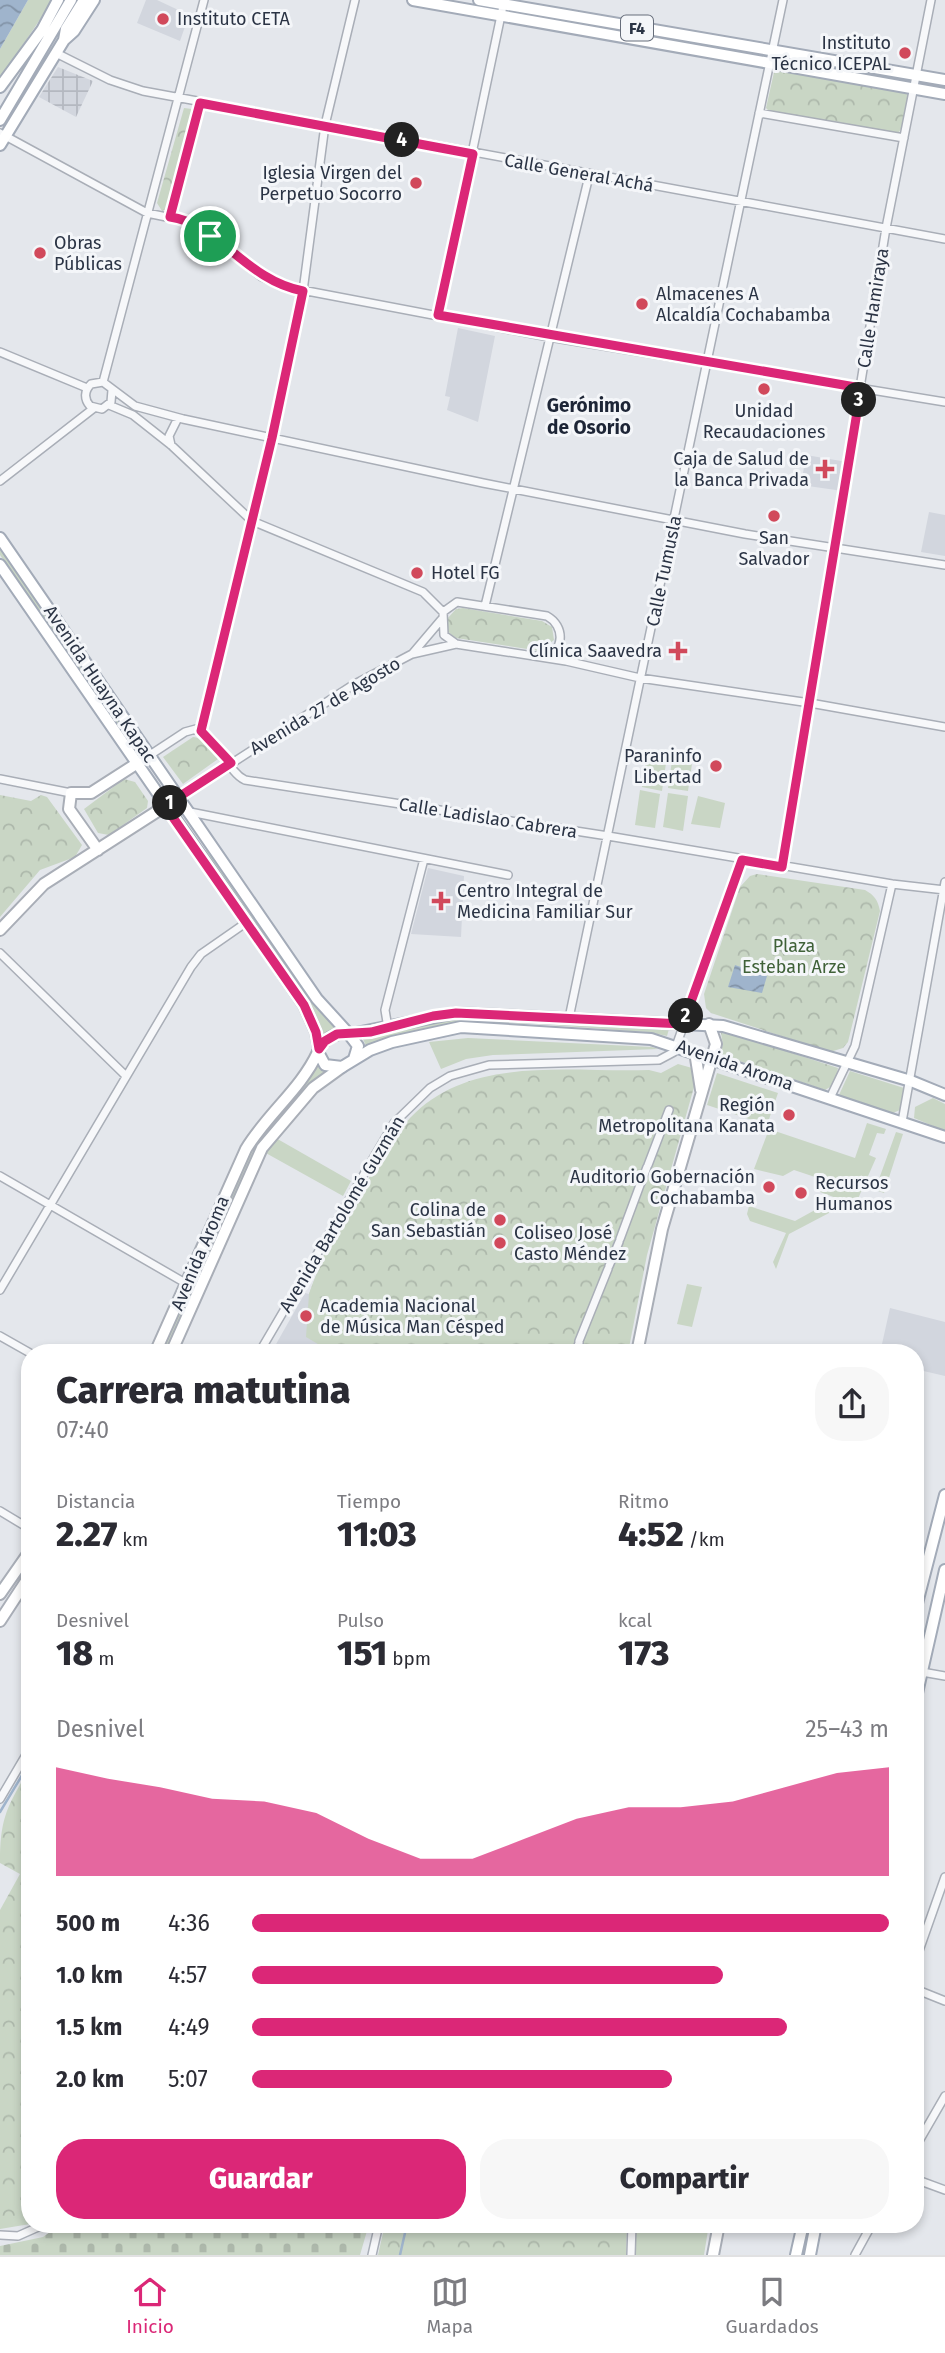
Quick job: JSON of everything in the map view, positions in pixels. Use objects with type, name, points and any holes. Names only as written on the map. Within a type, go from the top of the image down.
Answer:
[{"type":"main road","points":[[0,87],[42,30],[58,0]]},
{"type":"main road","points":[[0,120],[26,72],[72,0]]},
{"type":"main road","points":[[64,40],[66,29],[84,0]]},
{"type":"main road","points":[[2,138],[64,40],[94,0]]},
{"type":"main road","name":"F4","points":[[413,0],[503,6]]},
{"type":"main road","name":"F4","points":[[479,0],[945,94]]},
{"type":"main road","name":"F4","points":[[770,57],[945,80]]},
{"type":"main road","points":[[0,96],[26,72]]},
{"type":"main road","name":"Avenida Huayna Kapac","points":[[0,538],[317,999],[350,1034]]},
{"type":"main road","name":"Avenida Huayna Kapac","points":[[0,565],[310,1016],[319,1051]]},
{"type":"main road","points":[[98,850],[69,810],[71,793],[91,793],[150,755]]},
{"type":"main road","name":"Avenida 27 de Agosto","points":[[0,930],[44,884],[178,798]]},
{"type":"main road","name":"Avenida Aroma","points":[[350,1034],[456,1013],[709,1024],[733,1028],[911,1081],[945,1095]]},
{"type":"main road","points":[[639,1344],[662,1228],[701,1092],[707,1082],[717,1040],[709,1024]]},
{"type":"main road","name":"Avenida Aroma","points":[[354,1059],[406,1038],[461,1027],[634,1037],[677,1045],[945,1136]]},
{"type":"main road","points":[[350,1034],[358,1046],[354,1059],[342,1067],[324,1065],[319,1051],[332,1036],[350,1034]]},
{"type":"main road","name":"Avenida Aroma","points":[[159,1344],[246,1149],[259,1127],[305,1076],[319,1051]]},
{"type":"main road","points":[[695,1052],[701,1092]]},
{"type":"main road","name":"Avenida Aroma","points":[[175,1344],[262,1148],[305,1097],[342,1067]]},
{"type":"main road","points":[[924,1576],[945,1495]]},
{"type":"main road","points":[[0,1594],[21,1564]]},
{"type":"main road","points":[[924,1663],[945,1572]]},
{"type":"main road","points":[[0,1621],[21,1589]]},
{"type":"main road","points":[[713,2255],[717,2233]]},
{"type":"main road","points":[[796,2255],[801,2233]]},
{"type":"main road","points":[[810,2255],[814,2233]]},
{"type":"street","points":[[103,382],[204,0]]},
{"type":"street","points":[[150,755],[185,732],[201,731],[272,438],[303,291],[325,125],[355,0]]},
{"type":"street","name":"Calle Tumusla","points":[[569,1018],[743,202],[758,113],[783,0]]},
{"type":"street","name":"Calle Hamiraya","points":[[782,867],[886,228],[931,0]]},
{"type":"street","points":[[438,315],[503,6]]},
{"type":"street","name":"Calle General Achá","points":[[56,53],[110,80],[200,103],[945,239]]},
{"type":"street","points":[[170,217],[200,103]]},
{"type":"street","points":[[758,113],[904,138]]},
{"type":"street","points":[[2,138],[147,212],[191,222],[262,277],[303,291],[549,337],[945,402]]},
{"type":"street","points":[[485,606],[589,176]]},
{"type":"street","points":[[0,352],[87,388]]},
{"type":"street","points":[[94,408],[86,400],[87,388],[94,382],[103,382],[135,406],[178,418],[513,489],[675,520],[945,565]]},
{"type":"street","points":[[109,405],[112,390]]},
{"type":"street","points":[[0,481],[94,408],[109,405],[133,415],[171,445],[251,521],[423,592],[442,616],[444,635],[456,644],[542,657],[640,678],[810,703],[945,727]]},
{"type":"street","points":[[171,445],[169,436],[178,418]]},
{"type":"street","points":[[442,616],[457,602],[547,616],[555,620],[560,629],[560,643],[552,654],[542,657]]},
{"type":"street","name":"Avenida 27 de Agosto","points":[[412,653],[442,616]]},
{"type":"street","name":"Avenida 27 de Agosto","points":[[178,798],[353,685],[412,653],[456,644]]},
{"type":"street","name":"Calle Ladislao Cabrera","points":[[201,731],[245,780],[608,836],[892,884],[945,887]]},
{"type":"street","points":[[0,779],[71,793]]},
{"type":"street","points":[[187,811],[508,875]]},
{"type":"street","points":[[388,1028],[385,1010],[424,859]]},
{"type":"street","points":[[677,1045],[742,860]]},
{"type":"street","points":[[830,1098],[855,1046],[892,884]]},
{"type":"street","points":[[902,1122],[945,887]]},
{"type":"street","points":[[0,1290],[201,954],[247,922]]},
{"type":"street","points":[[0,953],[126,1076]]},
{"type":"street","name":"Avenida Bartolomé Guzmán","points":[[264,1344],[394,1123],[430,1088],[450,1076],[489,1065],[659,1060],[666,1058],[677,1045]]},
{"type":"street","points":[[578,1344],[669,1111]]},
{"type":"street","points":[[0,1177],[187,1284]]},
{"type":"street","points":[[0,1336],[21,1348]]},
{"type":"street","points":[[0,1511],[21,1524]]},
{"type":"street","points":[[924,1672],[945,1676]]},
{"type":"street","points":[[0,1799],[21,1763]]},
{"type":"street","points":[[924,1936],[945,1877]]},
{"type":"street","points":[[924,1993],[945,2001]]},
{"type":"street","points":[[924,2132],[945,2096]]},
{"type":"street","points":[[924,2182],[945,2190]]},
{"type":"street","points":[[0,2235],[18,2236],[25,2233]]},
{"type":"street","points":[[372,2255],[377,2233]]},
{"type":"street","points":[[631,2255],[632,2233]]},
{"type":"street","points":[[855,2255],[867,2233]]},
{"type":"shaded area","name":"Instituto CETA","points":[[146,0],[157,0],[189,15],[180,41],[137,23]]},
{"type":"shaded area","points":[[58,67],[93,81],[76,117],[39,97]]},
{"type":"shaded area","points":[[458,328],[495,336],[478,422],[447,410],[450,397],[445,396]]},
{"type":"shaded area","name":"Caja de Salud de la Banca Privada","points":[[806,455],[847,462],[843,491],[801,485]]},
{"type":"shaded area","points":[[929,512],[945,515],[945,556],[921,552]]},
{"type":"shaded area","name":"Centro Integral de Medicina Familiar Sur","points":[[428,868],[464,876],[461,937],[411,934]]},
{"type":"shaded area","name":"Academia Nacional de Música Man Césped","points":[[305,1293],[309,1294],[348,1344],[276,1344]]},
{"type":"shaded area","points":[[890,1308],[945,1322],[945,1376],[924,1371],[924,1344],[882,1344]]},
{"type":"green space","points":[[28,0],[53,0],[0,79],[0,49]]},
{"type":"green space","points":[[775,68],[907,92],[908,108],[903,125],[898,133],[770,112],[766,108]]},
{"type":"green space","points":[[184,108],[192,109],[194,115],[175,172],[177,180],[169,208],[162,211],[157,203]]},
{"type":"green space","points":[[0,548],[139,751],[136,753],[0,555]]},
{"type":"green space","points":[[456,609],[542,621],[552,627],[554,640],[540,651],[456,638],[447,631],[447,619]]},
{"type":"green space","points":[[193,737],[208,744],[218,759],[183,784],[163,757]]},
{"type":"green space","points":[[647,753],[667,756],[662,791],[642,787]]},
{"type":"green space","points":[[673,754],[693,757],[688,791],[668,788]]},
{"type":"green space","points":[[124,779],[135,782],[148,801],[147,808],[109,835],[98,833],[84,809]]},
{"type":"green space","points":[[640,790],[660,794],[655,828],[635,825]]},
{"type":"green space","points":[[668,793],[688,796],[683,831],[663,827]]},
{"type":"green space","points":[[0,795],[31,801],[41,795],[47,797],[82,845],[75,857],[40,870],[0,917]]},
{"type":"green space","points":[[698,796],[725,803],[720,828],[691,824]]},
{"type":"green space","points":[[207,849],[320,1012],[337,1028],[322,1036],[307,1001],[204,851]]},
{"type":"green space","name":"Plaza Esteban Arze","points":[[757,874],[865,890],[877,901],[880,911],[848,1042],[843,1048],[830,1052],[711,1013],[706,1008],[704,994],[740,887],[750,876]]},
{"type":"green space","points":[[458,1018],[669,1029],[667,1036],[648,1032],[541,1024],[470,1024],[400,1036],[367,1048],[363,1039]]},
{"type":"green space","points":[[721,1033],[734,1034],[838,1068],[835,1084],[825,1090],[719,1054],[723,1045]]},
{"type":"green space","points":[[468,1038],[658,1049],[493,1055],[466,1059],[441,1069],[429,1042]]},
{"type":"green space","name":"Colina de San Sebastián","points":[[678,1064],[692,1068],[694,1087],[647,1255],[630,1344],[338,1344],[321,1335],[321,1298],[309,1294],[320,1266],[341,1225],[391,1142],[410,1118],[434,1098],[461,1084],[491,1075],[522,1071],[649,1070],[661,1073]]},
{"type":"green space","points":[[316,1065],[326,1073],[283,1112],[255,1152],[169,1344],[165,1344],[248,1158]]},
{"type":"green space","points":[[850,1071],[904,1088],[900,1110],[893,1113],[839,1095]]},
{"type":"green space","points":[[717,1073],[778,1093],[767,1125],[707,1105]]},
{"type":"green space","points":[[933,1098],[945,1104],[945,1131],[914,1118],[915,1107]]},
{"type":"green space","points":[[867,1123],[886,1129],[884,1134],[877,1133],[869,1155],[876,1158],[857,1201],[847,1202],[820,1192],[824,1180],[794,1170],[783,1176],[754,1169],[769,1129],[855,1158]]},
{"type":"green space","points":[[896,1132],[903,1134],[884,1193],[875,1190]]},
{"type":"green space","points":[[274,1137],[351,1181],[343,1196],[264,1152]]},
{"type":"green space","points":[[824,1205],[830,1208],[829,1213],[789,1234],[776,1269],[773,1262],[786,1233],[750,1221],[747,1214],[749,1206],[795,1221]]},
{"type":"green space","points":[[325,1252],[398,1344],[318,1344],[306,1337],[309,1294]]},
{"type":"green space","points":[[687,1284],[702,1287],[692,1327],[677,1324]]},
{"type":"green space","points":[[21,1784],[21,2226],[0,2229],[0,1910],[20,1874],[0,1863],[0,1848],[3,1823]]},
{"type":"green space","points":[[49,2233],[366,2233],[360,2255],[0,2255],[0,2246],[43,2237]]},
{"type":"green space","points":[[383,2233],[627,2233],[626,2255],[378,2255]]},
{"type":"green space","points":[[636,2233],[708,2233],[704,2255],[635,2255]]},
{"type":"water","points":[[0,0],[28,0],[0,49]]},
{"type":"water","points":[[735,965],[767,976],[762,993],[728,987]]},
{"type":"waterway","points":[[0,1812],[21,1777]]},
{"type":"waterway","points":[[400,2255],[405,2233]]},
{"type":"place","name":"Instituto CETA","points":[[163,19]]},
{"type":"place","name":"Instituto Técnico ICEPAL","points":[[905,53]]},
{"type":"place","name":"Iglesia Virgen del Perpetuo Socorro","points":[[416,183]]},
{"type":"place","name":"Obras Públicas","points":[[40,253]]},
{"type":"place","name":"Almacenes A Alcaldía Cochabamba","points":[[642,304]]},
{"type":"place","name":"Unidad Recaudaciones","points":[[764,389]]},
{"type":"place","name":"Caja de Salud de la Banca Privada","points":[[825,469]]},
{"type":"place","name":"San Salvador","points":[[774,516]]},
{"type":"place","name":"Hotel FG","points":[[417,573]]},
{"type":"place","name":"Clínica Saavedra","points":[[678,651]]},
{"type":"place","name":"Paraninfo Libertad","points":[[716,766]]},
{"type":"place","name":"Centro Integral de Medicina Familiar Sur","points":[[441,901]]},
{"type":"place","name":"Región Metropolitana Kanata","points":[[789,1115]]},
{"type":"place","name":"Auditorio Gobernación Cochabamba","points":[[769,1187]]},
{"type":"place","name":"Recursos Humanos","points":[[801,1193]]},
{"type":"place","name":"Colina de San Sebastián","points":[[500,1220]]},
{"type":"place","name":"Coliseo José Casto Méndez","points":[[500,1243]]},
{"type":"place","name":"Academia Nacional de Música Man Césped","points":[[306,1316]]},
{"type":"district","name":"Gerónimo de Osorio","points":[[589,416]]},
{"type":"route","points":[[200,103],[473,154],[438,315],[549,337],[861,388],[782,867],[742,860],[683,1024],[456,1013],[371,1032],[337,1034],[325,1041],[319,1049],[316,1032],[304,1005],[165,806],[231,763],[222,750],[201,731],[272,438],[303,291],[286,288],[262,277],[210,236],[191,222],[170,217],[200,103]]}]
